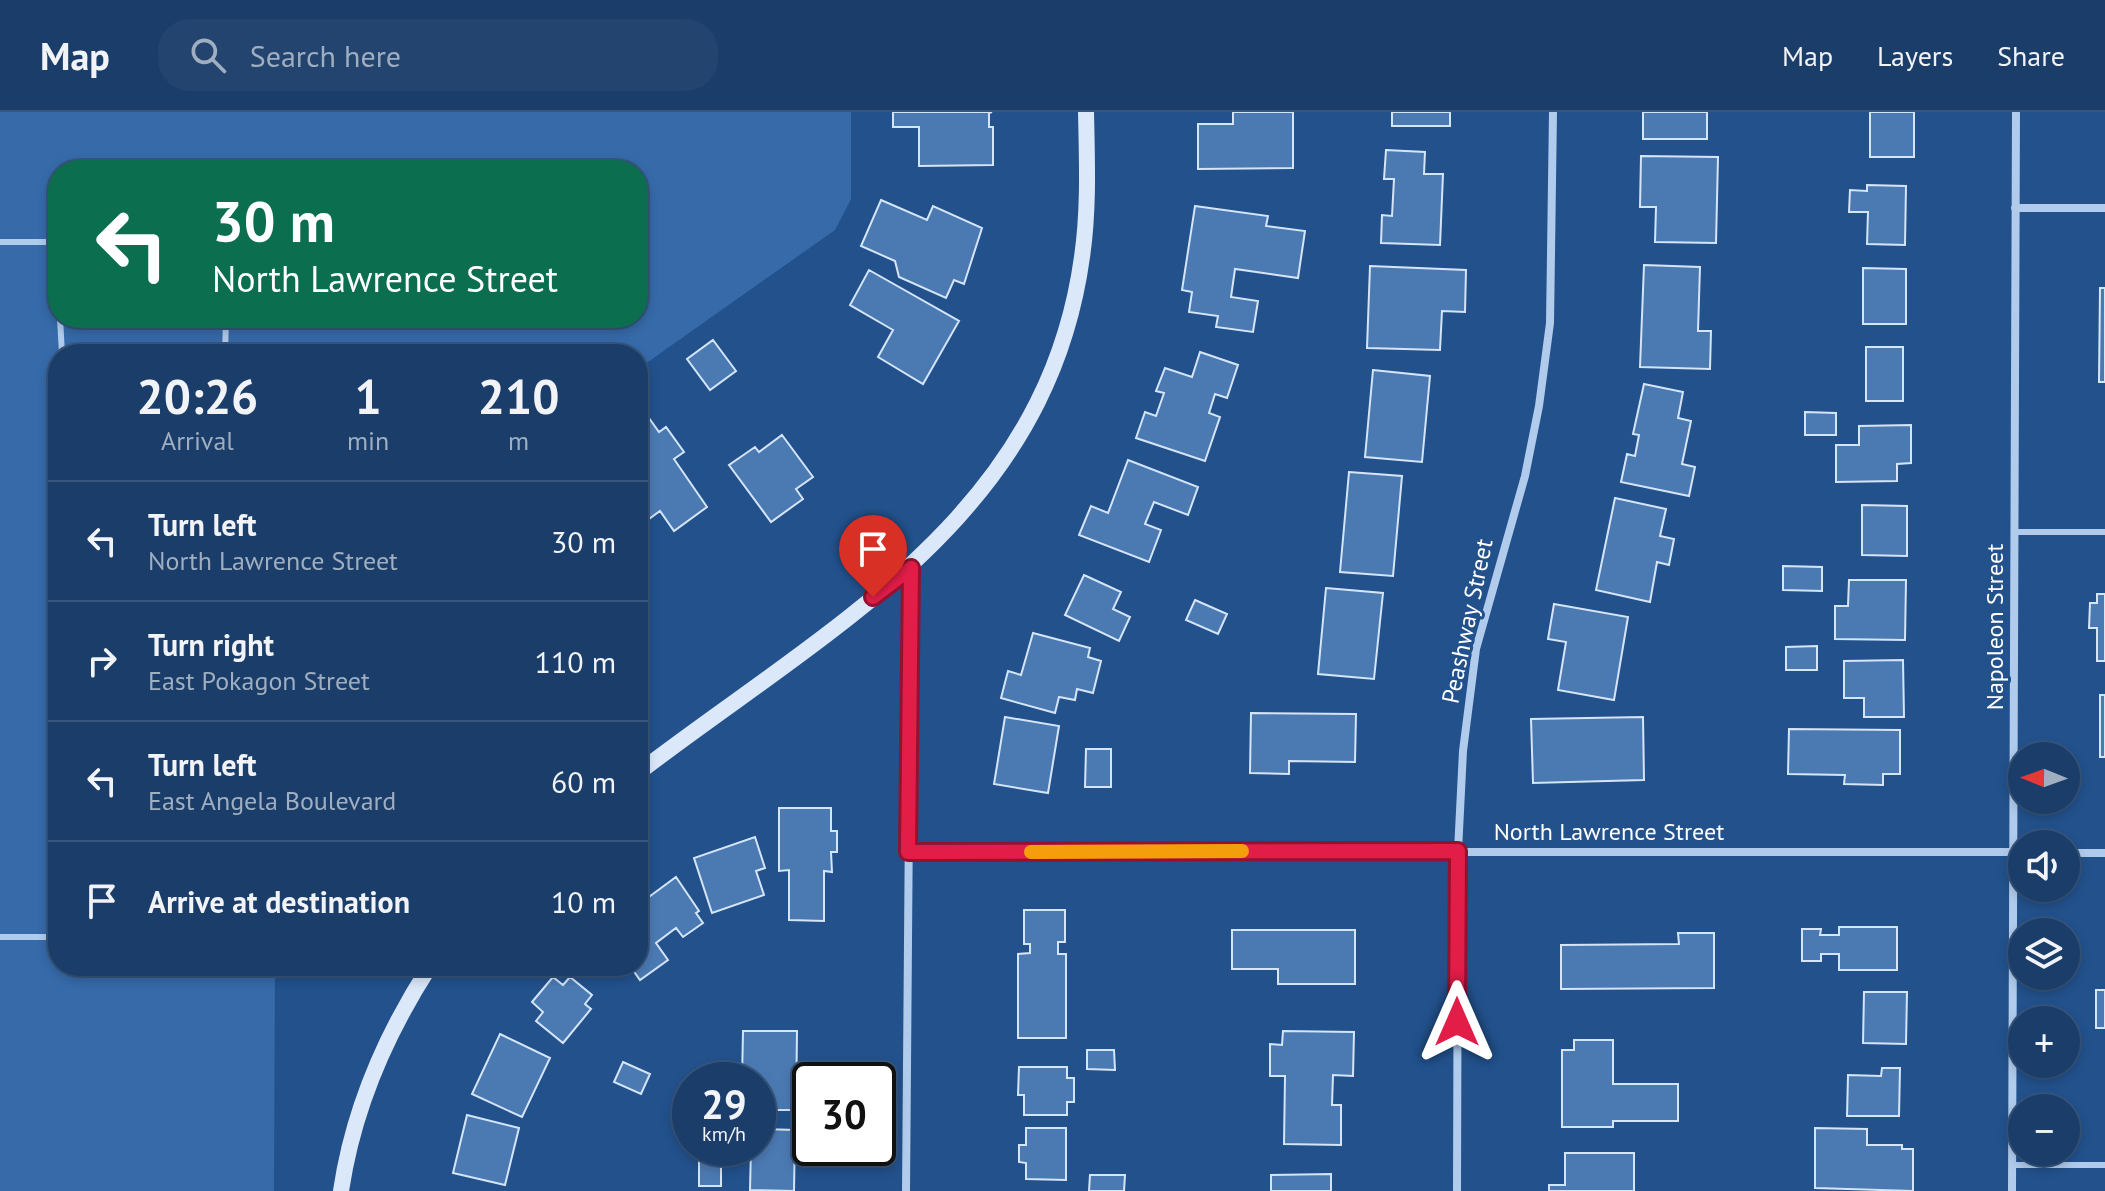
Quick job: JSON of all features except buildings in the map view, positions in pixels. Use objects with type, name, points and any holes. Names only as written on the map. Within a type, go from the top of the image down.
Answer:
[{"type":"main road","points":[[648,765],[911,568],[972,505],[1003,464],[1034,412],[1068,324],[1082,258],[1087,200],[1086,112]]},
{"type":"main road","points":[[341,1191],[356,1123],[376,1065],[403,1009],[424,976]]},
{"type":"street","name":"Peashway Street","points":[[1457,1191],[1458,851],[1463,751],[1476,649],[1532,446],[1545,365],[1552,278],[1553,112]]},
{"type":"street","name":"Napoleon Street","points":[[2016,112],[2014,532],[2018,830]]},
{"type":"street","points":[[2015,208],[2105,208]]},
{"type":"street","points":[[906,1191],[911,568]]},
{"type":"street","name":"North Lawrence Street","points":[[908,852],[2008,852]]},
{"type":"street","points":[[2080,853],[2105,853]]},
{"type":"street","name":"Napoleon Street","points":[[2013,1094],[2017,902]]},
{"type":"street","name":"Napoleon Street","points":[[2012,1166],[2012,1191]]},
{"type":"lane","points":[[0,242],[48,242]]},
{"type":"lane","points":[[2014,532],[2105,532]]},
{"type":"lane","points":[[0,937],[48,937]]},
{"type":"lane","points":[[2080,1165],[2105,1165]]},
{"type":"shaded area","points":[[0,112],[851,112],[851,199],[835,230],[648,362],[648,344],[48,344],[48,976],[275,976],[274,1191],[0,1191]]},
{"type":"slow traffic","points":[[1031,852],[1242,851]]},
{"type":"route","points":[[873,597],[911,568],[908,852],[1458,851],[1457,1022]]}]
